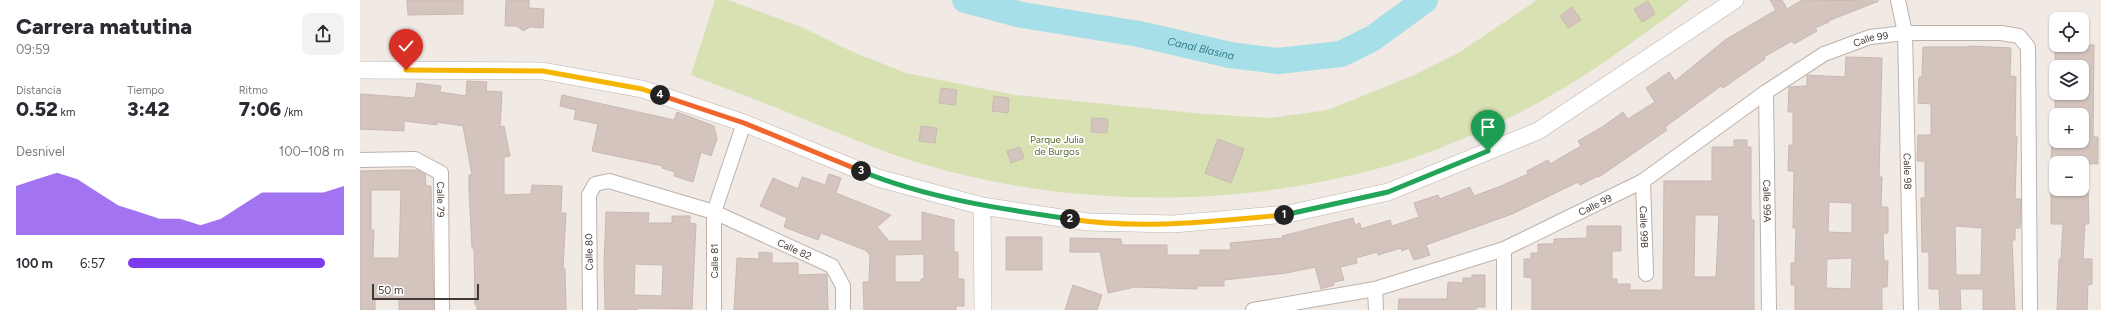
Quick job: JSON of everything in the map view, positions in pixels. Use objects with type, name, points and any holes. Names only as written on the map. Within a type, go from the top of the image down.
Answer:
[{"type":"street","points":[[360,70],[543,71],[642,89],[744,123],[878,178],[982,206],[1088,222],[1174,224],[1288,214],[1388,192],[1538,131],[1735,0]]},
{"type":"street","name":"Calle 98","points":[[1898,0],[1905,33],[1911,310]]},
{"type":"street","points":[[1905,33],[2001,32],[2019,36],[2028,47],[2030,310]]},
{"type":"street","name":"Calle 99","points":[[1253,310],[1375,289],[1504,250],[1643,181],[1766,92],[1824,54],[1870,37],[1905,33]]},
{"type":"street","name":"Calle 99A","points":[[1766,92],[1769,310]]},
{"type":"street","name":"Calle 81","points":[[714,310],[714,212],[744,123]]},
{"type":"street","name":"Calle 79","points":[[360,160],[415,159],[441,173],[442,310]]},
{"type":"street","name":"Calle 82","points":[[589,195],[595,184],[609,181],[714,212],[832,266],[843,286],[843,310]]},
{"type":"street","name":"Calle 99B","points":[[1643,181],[1646,274]]},
{"type":"street","name":"Calle 80","points":[[589,195],[590,310]]},
{"type":"street","points":[[982,206],[983,310]]},
{"type":"street","points":[[1504,250],[1504,310]]},
{"type":"street","points":[[1375,289],[1376,310]]},
{"type":"green space","name":"Parque Julia de Burgos","points":[[715,0],[728,0],[801,27],[853,52],[906,73],[1015,95],[1204,114],[1270,118],[1328,110],[1412,76],[1460,52],[1537,0],[1690,0],[1620,51],[1548,98],[1496,124],[1422,155],[1391,165],[1321,182],[1265,191],[1208,196],[1151,197],[1094,195],[1037,189],[981,179],[926,165],[844,136],[770,105],[691,75]]},
{"type":"building","points":[[407,0],[463,0],[463,14],[408,15]]},
{"type":"building","points":[[506,0],[529,0],[529,8],[544,9],[543,28],[530,27],[523,31],[517,26],[505,26]]},
{"type":"building","points":[[1770,0],[1782,0],[1787,9],[1802,0],[1879,1],[1828,21],[1829,22],[1815,28],[1817,31],[1794,44],[1792,41],[1764,57],[1765,59],[1723,88],[1721,86],[1665,127],[1667,130],[1599,177],[1598,176],[1580,185],[1578,182],[1512,214],[1426,245],[1430,255],[1414,260],[1409,248],[1402,251],[1401,248],[1378,255],[1377,252],[1356,258],[1357,263],[1340,267],[1344,280],[1334,282],[1334,285],[1321,289],[1315,267],[1286,273],[1224,280],[1224,286],[1197,286],[1197,289],[1135,287],[1108,293],[1100,252],[1070,252],[1070,238],[1121,239],[1122,245],[1167,245],[1167,255],[1200,255],[1200,250],[1231,250],[1230,243],[1283,238],[1282,236],[1353,218],[1355,225],[1360,223],[1361,229],[1390,220],[1392,226],[1419,217],[1414,203],[1438,195],[1440,199],[1470,187],[1474,196],[1501,186],[1528,174],[1527,171],[1548,160],[1550,164],[1581,146],[1578,141],[1602,127],[1623,112],[1628,119],[1655,102],[1646,88],[1669,72],[1675,81],[1725,40],[1776,10]]},
{"type":"building","points":[[1648,1],[1655,14],[1642,22],[1634,9]]},
{"type":"building","points":[[1572,7],[1581,20],[1568,28],[1560,16]]},
{"type":"building","points":[[2089,45],[2094,45],[2093,137],[2098,137],[2098,164],[2089,164],[2089,156],[2051,156],[2052,148],[2089,148],[2089,108],[2055,108],[2055,100],[2089,100],[2089,60],[2055,60],[2055,52],[2089,52]]},
{"type":"building","points":[[1923,47],[2011,48],[2010,76],[2016,77],[2015,136],[2017,137],[2015,199],[2021,199],[2020,228],[2015,228],[2015,240],[2012,240],[2015,310],[1983,310],[1983,289],[1960,289],[1961,310],[1940,310],[1939,289],[1929,289],[1929,252],[1922,252],[1921,198],[1925,198],[1925,161],[1917,161],[1918,135],[1931,135],[1931,104],[1918,103],[1919,77],[1922,77]],"holes":[[[1955,226],[1982,228],[1981,275],[1956,275]]]},
{"type":"building","points":[[1846,57],[1882,58],[1879,177],[1882,177],[1881,207],[1888,207],[1888,233],[1883,233],[1884,261],[1888,261],[1887,287],[1882,287],[1882,310],[1795,310],[1795,285],[1791,285],[1791,263],[1795,263],[1796,228],[1793,228],[1794,171],[1788,171],[1789,145],[1793,145],[1793,112],[1788,112],[1789,87],[1807,86],[1807,75],[1845,77]],"holes":[[[1829,202],[1852,203],[1852,233],[1828,232]],[[1852,258],[1851,289],[1826,288],[1827,259]]]},
{"type":"building","points":[[467,81],[487,82],[486,91],[502,92],[500,127],[504,126],[510,156],[504,157],[504,195],[531,194],[532,185],[562,186],[561,213],[566,213],[563,269],[565,269],[566,310],[477,310],[477,305],[475,305],[474,248],[472,248],[469,191],[469,175],[472,175],[463,126],[437,122],[437,125],[404,121],[404,131],[360,129],[360,94],[415,98],[417,83],[441,86],[440,92],[466,96]]},
{"type":"building","points":[[941,88],[957,90],[955,105],[939,103]]},
{"type":"building","points":[[562,95],[674,120],[677,112],[714,126],[717,139],[711,156],[701,152],[693,182],[674,176],[675,172],[662,168],[663,166],[592,151],[598,124],[574,119],[576,110],[560,106]]},
{"type":"building","points":[[994,96],[1009,98],[1008,113],[992,111]]},
{"type":"building","points":[[1092,118],[1108,119],[1107,133],[1091,132]]},
{"type":"building","points":[[921,126],[937,128],[935,143],[919,141]]},
{"type":"building","points":[[1218,139],[1244,149],[1231,183],[1205,173]]},
{"type":"building","points":[[1734,140],[1747,140],[1747,147],[1751,147],[1751,220],[1754,220],[1754,310],[1532,310],[1532,278],[1524,277],[1524,259],[1531,259],[1531,253],[1538,253],[1538,244],[1554,244],[1554,239],[1587,238],[1587,226],[1621,226],[1621,251],[1612,251],[1612,279],[1617,279],[1617,284],[1630,284],[1630,290],[1663,290],[1664,181],[1712,181],[1712,147],[1734,147]],"holes":[[[1695,215],[1719,215],[1716,277],[1694,277]]]},
{"type":"building","points":[[1020,147],[1024,158],[1011,163],[1007,151]]},
{"type":"building","points":[[418,170],[425,174],[426,186],[431,186],[434,310],[399,310],[399,298],[375,298],[375,310],[360,310],[360,171]],"holes":[[[371,190],[401,190],[399,258],[373,258],[374,230],[371,230]]]},
{"type":"building","points":[[829,174],[841,178],[836,193],[891,215],[877,227],[889,241],[922,241],[922,212],[954,220],[954,252],[958,252],[958,279],[964,279],[964,306],[956,306],[956,310],[864,310],[863,282],[869,282],[870,255],[865,250],[821,233],[818,240],[784,227],[787,218],[760,206],[773,178],[798,189],[802,177],[825,185]],"holes":[[[924,254],[924,279],[921,279],[921,282],[895,282],[895,255]]]},
{"type":"building","points":[[2051,196],[2088,196],[2089,224],[2085,224],[2083,259],[2092,259],[2092,284],[2088,285],[2087,310],[2057,310],[2059,259],[2061,259],[2063,224],[2051,224]]},
{"type":"building","points":[[606,212],[649,213],[648,223],[672,223],[672,216],[690,216],[690,223],[696,224],[692,309],[637,308],[637,310],[605,310],[604,264]],"holes":[[[635,264],[663,265],[662,296],[634,295]]]},
{"type":"building","points":[[1006,237],[1042,237],[1042,270],[1006,270]]},
{"type":"building","points":[[759,252],[772,253],[772,263],[798,263],[798,275],[827,274],[828,310],[734,310],[737,258],[759,259]]},
{"type":"building","points":[[1472,275],[1485,275],[1485,307],[1476,307],[1476,310],[1398,310],[1399,299],[1447,299],[1448,282],[1463,283],[1463,278],[1472,278]]},
{"type":"building","points":[[1073,285],[1102,295],[1097,310],[1065,310]]},
{"type":"waterway","name":"Canal Blasina","points":[[965,0],[1022,15],[1139,34],[1230,55],[1278,61],[1341,54],[1373,38],[1425,0]]},
{"type":"route","points":[[406,70],[543,71],[642,89],[744,123],[878,178],[982,206],[1088,222],[1174,224],[1288,214],[1388,192],[1488,151]]}]
